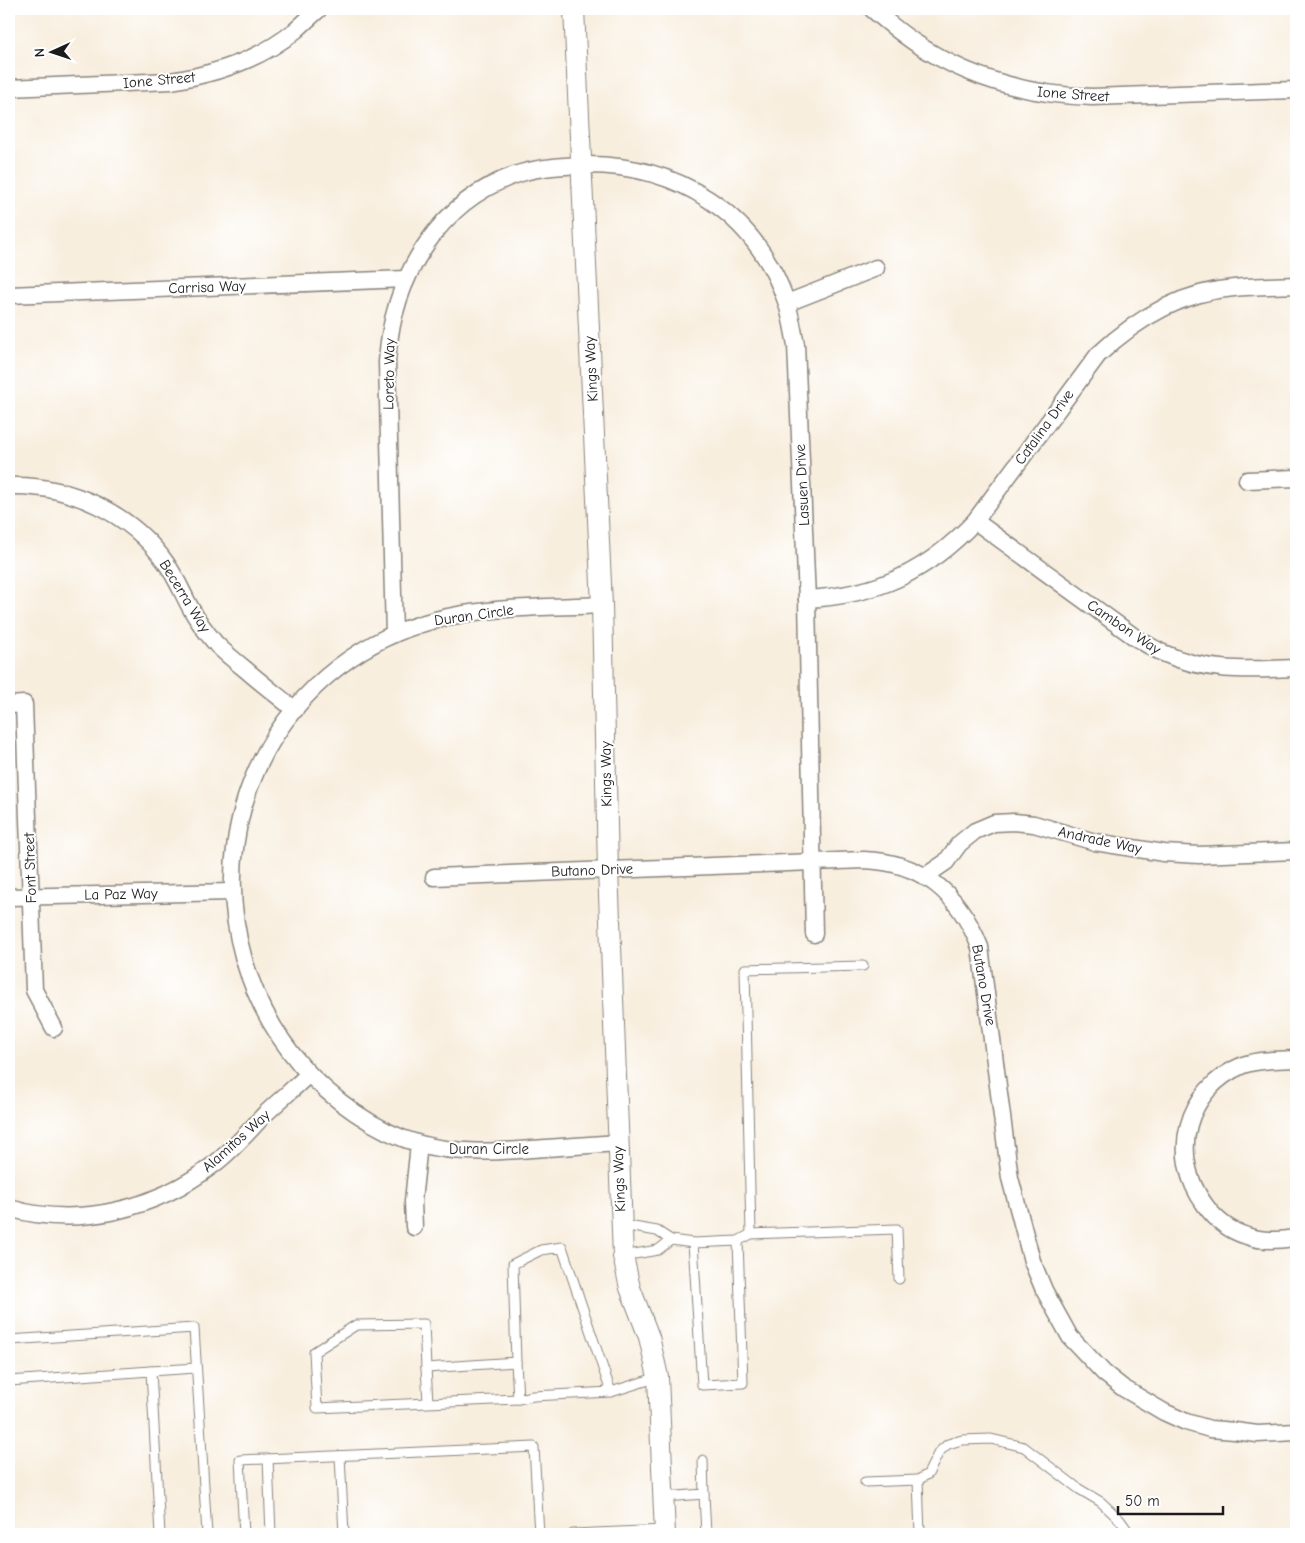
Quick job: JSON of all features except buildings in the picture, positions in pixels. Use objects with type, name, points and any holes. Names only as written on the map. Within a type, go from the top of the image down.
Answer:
[{"type":"street","name":"Ione Street","points":[[9,88],[171,81],[203,75],[242,63],[264,52],[295,31],[319,9]]},
{"type":"street","name":"Kings Way","points":[[574,9],[602,605],[608,869],[621,1225],[623,1256],[630,1288],[649,1337],[658,1377],[665,1532]]},
{"type":"street","name":"Ione Street","points":[[878,11],[914,42],[942,59],[980,76],[1036,92],[1092,97],[1296,90]]},
{"type":"street","name":"Loreto Way","points":[[394,634],[387,362],[388,340],[392,319],[406,279],[425,246],[443,224],[467,201],[488,188],[521,173],[545,168],[582,165]]},
{"type":"street","name":"Lasuen Drive","points":[[582,165],[616,166],[636,169],[686,186],[713,202],[729,215],[757,246],[769,263],[786,302],[796,345],[807,599],[814,934]]},
{"type":"street","points":[[786,302],[876,268]]},
{"type":"street","name":"Carrisa Way","points":[[9,296],[406,279]]},
{"type":"street","name":"Catalina Drive","points":[[807,599],[847,596],[881,586],[923,566],[960,537],[975,521],[1088,368],[1114,340],[1131,326],[1173,303],[1212,291],[1296,285]]},
{"type":"street","points":[[1247,480],[1296,478]]},
{"type":"street","name":"Becerra Way","points":[[9,486],[54,490],[73,495],[108,511],[132,527],[166,562],[202,626],[217,645],[295,710]]},
{"type":"street","name":"Cambon Way","points":[[975,521],[1136,638],[1162,652],[1181,660],[1220,669],[1296,668]]},
{"type":"street","name":"Duran Circle","points":[[602,605],[483,611],[445,616],[394,634],[362,651],[338,668],[316,686],[295,710],[267,751],[250,785],[242,812],[233,860],[232,892],[239,945],[247,973],[271,1025],[287,1049],[309,1074],[341,1103],[365,1119],[419,1144],[471,1152],[618,1144]]},
{"type":"street","name":"Font Street","points":[[16,705],[32,896],[34,990],[54,1028]]},
{"type":"street","name":"Andrade Way","points":[[924,876],[946,862],[959,844],[976,831],[994,823],[1034,824],[1095,842],[1164,853],[1199,855],[1296,851]]},
{"type":"street","name":"Butano Drive","points":[[434,877],[873,860],[895,864],[924,876],[947,893],[961,909],[980,947],[1010,1178],[1032,1261],[1044,1290],[1070,1337],[1104,1373],[1123,1388],[1156,1409],[1186,1422],[1210,1429],[1257,1434],[1296,1432]]},
{"type":"street","name":"La Paz Way","points":[[9,897],[232,892]]},
{"type":"street","points":[[1296,1059],[1254,1062],[1224,1076],[1207,1091],[1195,1109],[1188,1130],[1185,1152],[1188,1174],[1197,1194],[1218,1220],[1236,1232],[1257,1239],[1296,1238]]},
{"type":"street","name":"Alamitos Way","points":[[9,1208],[35,1214],[78,1217],[120,1210],[171,1190],[213,1165],[309,1074]]},
{"type":"street","points":[[414,1227],[413,1201],[419,1144]]},
{"type":"lane","points":[[751,1234],[745,969],[863,966]]},
{"type":"lane","points":[[621,1225],[657,1231],[671,1240],[693,1243],[738,1241],[751,1234],[897,1229],[899,1279]]},
{"type":"lane","points":[[623,1256],[658,1250],[671,1240]]},
{"type":"lane","points":[[693,1243],[702,1385],[743,1383],[738,1241]]},
{"type":"lane","points":[[518,1399],[513,1264],[541,1250],[562,1248],[611,1392]]},
{"type":"lane","points":[[428,1402],[424,1324],[356,1324],[314,1352],[316,1408],[518,1399],[533,1396],[611,1392],[658,1377]]},
{"type":"lane","points":[[9,1340],[194,1328],[207,1534]]},
{"type":"lane","points":[[426,1368],[516,1362]]},
{"type":"lane","points":[[9,1381],[196,1368]]},
{"type":"lane","points":[[151,1371],[160,1534]]},
{"type":"lane","points":[[865,1482],[918,1480],[928,1474],[939,1452],[948,1444],[962,1440],[991,1439],[1024,1447],[1079,1489],[1100,1502],[1120,1520],[1130,1534]]},
{"type":"lane","points":[[244,1534],[240,1460],[534,1446],[539,1534]]},
{"type":"lane","points":[[340,1456],[344,1534]]},
{"type":"lane","points":[[268,1459],[271,1534]]},
{"type":"lane","points":[[702,1460],[706,1534]]},
{"type":"lane","points":[[918,1480],[920,1534]]},
{"type":"lane","points":[[664,1497],[704,1494]]},
{"type":"lane","points":[[573,1534],[665,1532]]}]
